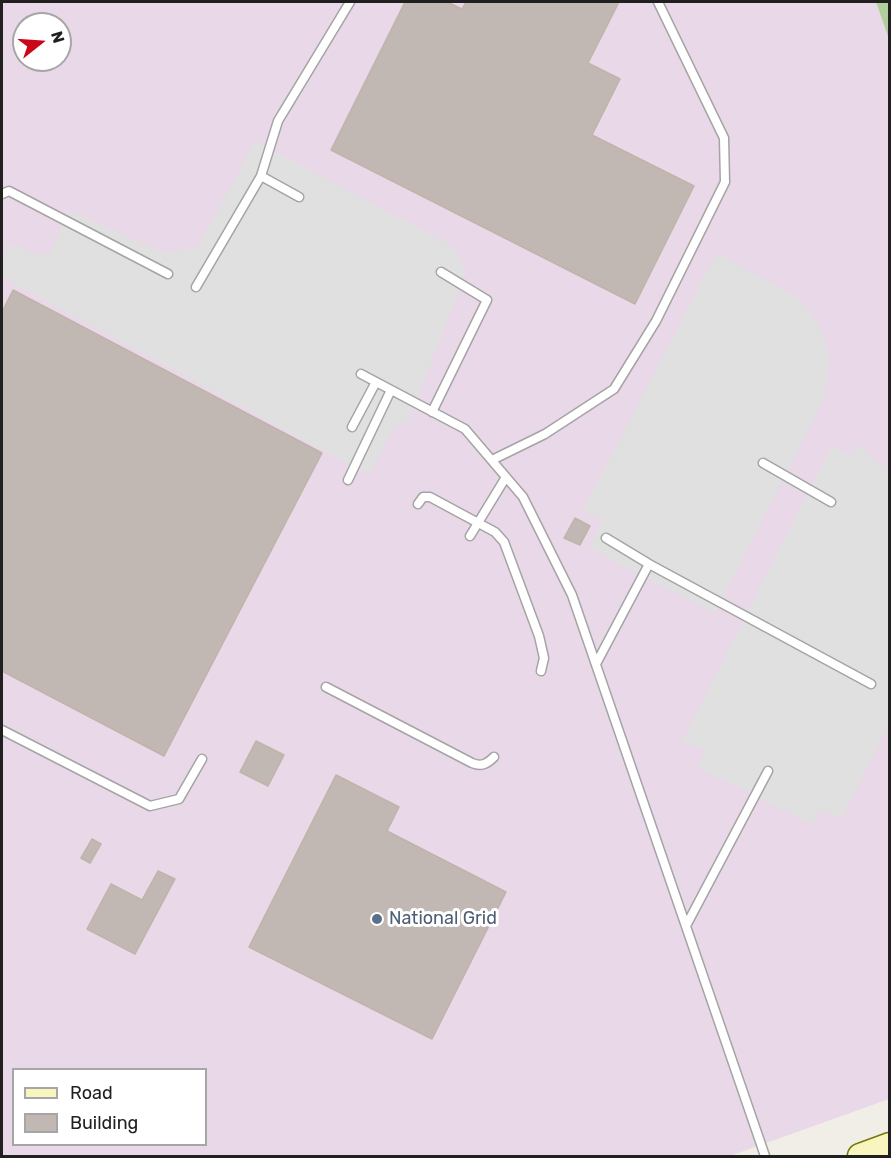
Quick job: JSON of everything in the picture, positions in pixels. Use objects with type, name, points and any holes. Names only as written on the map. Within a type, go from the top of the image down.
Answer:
[{"type":"main road","points":[[860,1156],[890,1145]]},
{"type":"lane","points":[[196,287],[261,176],[278,121],[351,2]]},
{"type":"lane","points":[[492,460],[545,434],[614,389],[656,321],[725,182],[724,138],[658,2]]},
{"type":"lane","points":[[261,176],[298,197]]},
{"type":"lane","points":[[2,195],[9,191],[168,274]]},
{"type":"lane","points":[[432,412],[487,300],[441,272]]},
{"type":"lane","points":[[361,374],[465,429],[523,497],[572,595],[765,1156]]},
{"type":"lane","points":[[352,427],[376,382]]},
{"type":"lane","points":[[348,480],[391,390]]},
{"type":"lane","points":[[763,463],[831,502]]},
{"type":"lane","points":[[470,536],[506,477]]},
{"type":"lane","points":[[418,504],[423,497],[430,497],[479,522],[495,532],[504,542],[539,636],[544,658],[541,671]]},
{"type":"lane","points":[[606,538],[649,564],[871,684]]},
{"type":"lane","points":[[596,664],[649,564]]},
{"type":"lane","points":[[326,687],[478,766],[484,765],[494,757]]},
{"type":"lane","points":[[2,730],[150,806],[179,799],[202,759]]},
{"type":"lane","points":[[687,924],[768,771]]},
{"type":"shaded area","name":"National Grid","points":[[2,2],[876,2],[890,39],[889,1099],[730,1156],[2,1156]]},
{"type":"shaded area","points":[[255,141],[450,245],[460,257],[465,274],[409,420],[395,426],[368,475],[2,277],[2,259],[9,244],[36,254],[50,254],[68,210],[164,253],[199,246]]},
{"type":"shaded area","points":[[717,253],[800,299],[821,327],[830,362],[822,402],[715,613],[590,548],[602,520],[583,510]]},
{"type":"shaded area","points":[[859,444],[889,472],[890,723],[842,819],[820,810],[813,825],[698,767],[705,750],[682,741],[832,446],[850,456]]},
{"type":"green space","points":[[876,2],[889,2],[889,39]]},
{"type":"building","points":[[405,2],[447,2],[462,9],[466,2],[619,2],[588,63],[620,79],[592,135],[694,186],[635,304],[331,150]]},
{"type":"building","points":[[13,290],[322,453],[164,756],[2,671],[2,312]]},
{"type":"building","points":[[575,518],[590,526],[580,545],[564,538]]},
{"type":"building","points":[[256,741],[284,755],[268,786],[240,772]]},
{"type":"building","name":"National Grid","points":[[336,775],[399,807],[387,831],[506,892],[432,1039],[249,947]]},
{"type":"building","points":[[92,839],[101,844],[90,863],[81,858]]},
{"type":"building","points":[[158,871],[175,879],[135,954],[87,929],[111,884],[142,900]]},
{"type":"place","name":"National Grid","points":[[377,919]]}]
